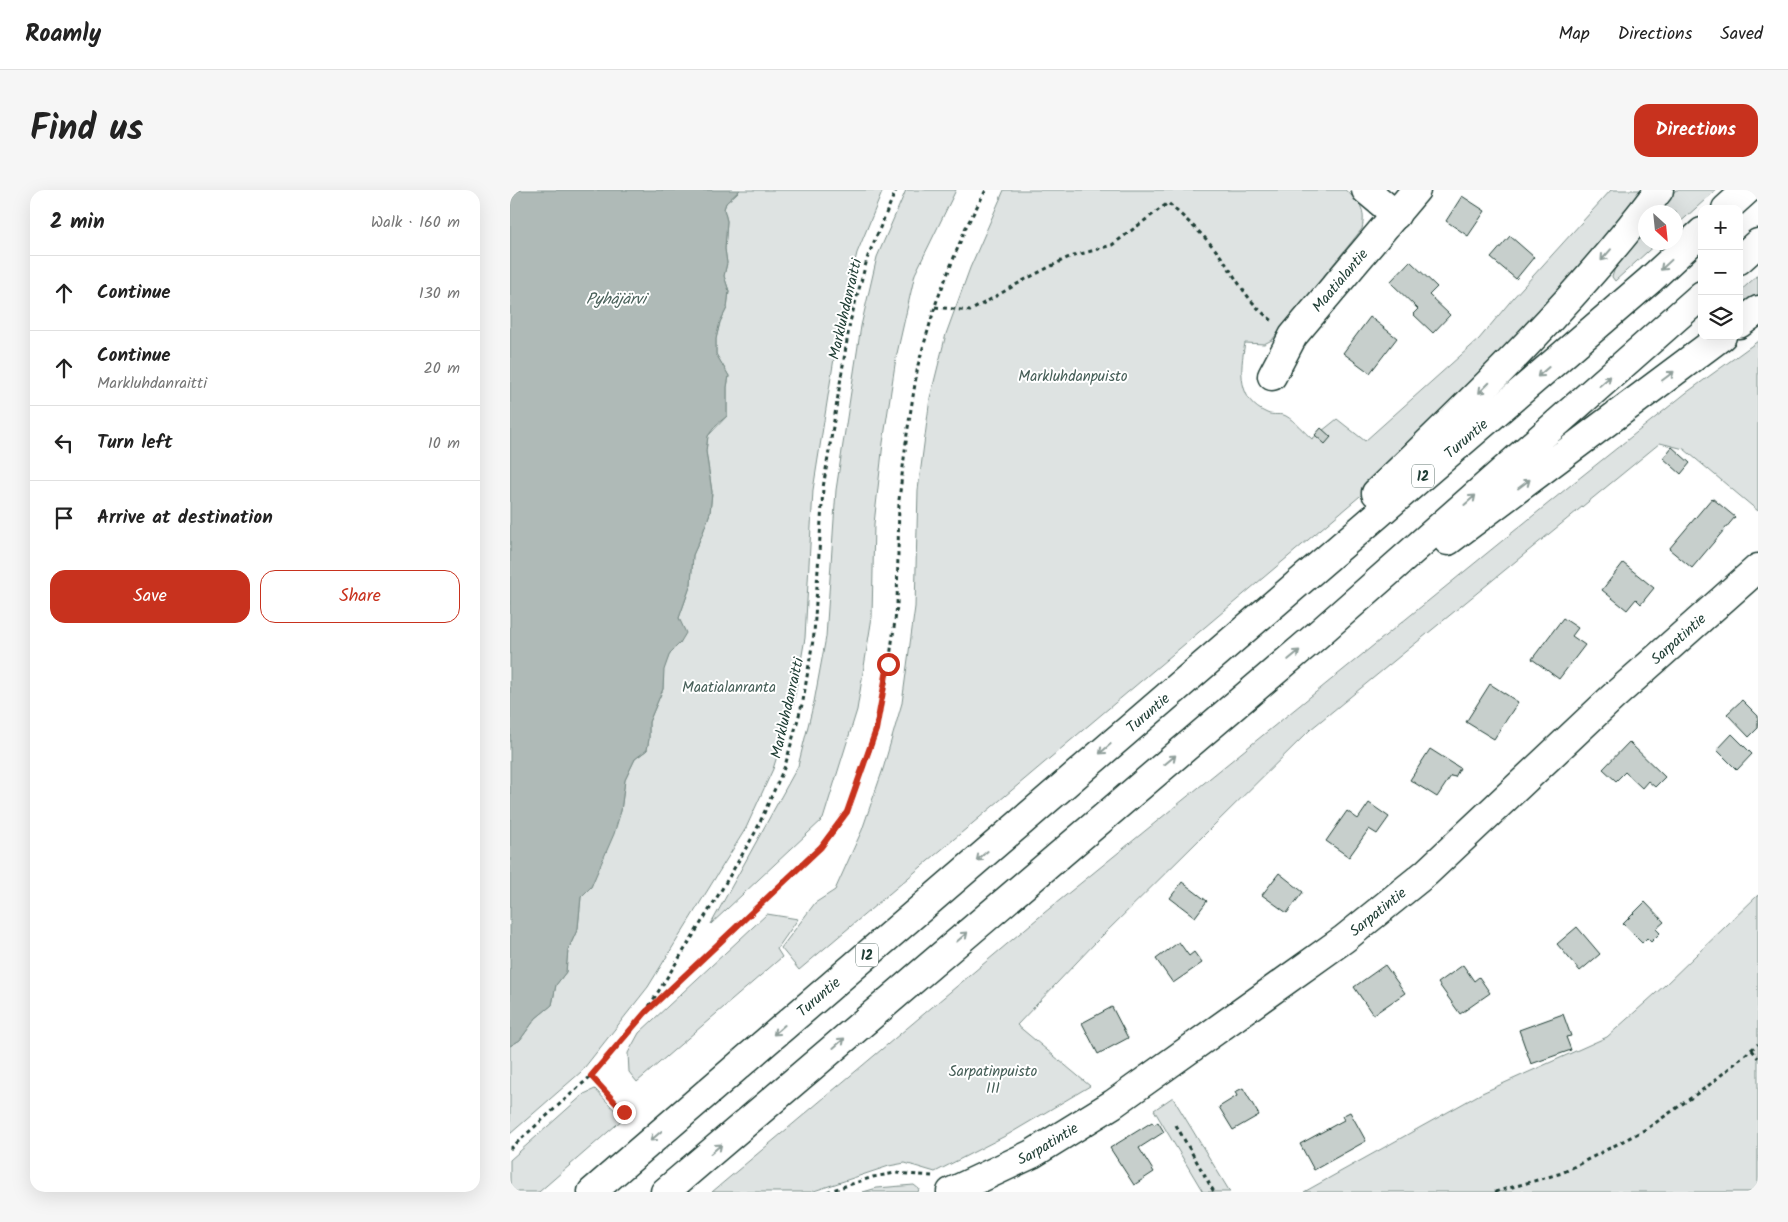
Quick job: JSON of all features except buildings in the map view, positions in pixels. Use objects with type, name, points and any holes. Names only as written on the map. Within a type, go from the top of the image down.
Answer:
[{"type":"main road","points":[[1366,190],[1396,215]]},
{"type":"main road","name":"Maatialantie","points":[[1272,376],[1293,336],[1416,190]]},
{"type":"main road","points":[[1142,718],[1516,356],[1632,226],[1659,190]]},
{"type":"main road","points":[[1730,205],[1747,190]]},
{"type":"main road","name":"Turuntie","points":[[592,1192],[1650,280],[1698,236]]},
{"type":"main road","points":[[1743,256],[1758,243]]},
{"type":"main road","points":[[665,1192],[1315,637],[1701,295]]},
{"type":"main road","points":[[1743,321],[1758,310]]},
{"type":"main road","points":[[1315,637],[1494,508],[1717,340]]},
{"type":"main road","name":"Sarpatintie","points":[[951,1192],[1032,1154],[1113,1104],[1344,939],[1426,873],[1613,696],[1758,568]]},
{"type":"path","name":"Markluhdanraitti","points":[[510,1149],[591,1076],[645,1013],[756,830],[785,766],[803,701],[814,634],[823,488],[850,322],[868,256],[896,190]]},
{"type":"path","points":[[645,1013],[821,847],[847,812],[876,730],[888,664],[896,606],[899,500],[918,365],[935,307],[966,227],[986,190]]},
{"type":"path","points":[[935,307],[970,311],[1067,258],[1112,245],[1168,203],[1202,233],[1227,265],[1259,312],[1293,336]]},
{"type":"path","points":[[1495,1192],[1562,1173],[1648,1128],[1708,1086],[1758,1044]]},
{"type":"path","points":[[1752,1050],[1758,1058]]},
{"type":"path","points":[[591,1076],[624,1112]]},
{"type":"path","points":[[1176,1125],[1214,1192]]},
{"type":"green space","name":"Maatialanranta","points":[[740,190],[883,190],[857,253],[840,321],[813,490],[805,638],[793,706],[773,769],[746,828],[648,987],[581,1072],[510,1134],[510,1046],[520,1040],[536,1018],[552,1005],[556,985],[566,972],[568,950],[578,928],[581,897],[591,887],[621,811],[625,780],[635,759],[647,750],[649,722],[663,689],[663,670],[670,653],[680,643],[679,618],[691,584],[693,555],[710,513],[712,492],[706,451],[708,436],[727,416],[729,376],[716,354],[716,339],[720,322],[727,308],[729,291],[724,276],[727,263],[725,249],[727,221],[724,209],[726,203]]},
{"type":"green space","points":[[906,190],[956,190],[915,274],[896,358],[883,443],[874,524],[872,617],[857,710],[823,819],[711,924],[798,766],[814,702],[826,637],[836,490],[861,326],[877,257]]},
{"type":"green space","name":"Markluhdanpuisto","points":[[1004,190],[1345,190],[1361,206],[1363,216],[1362,229],[1272,340],[1264,344],[1245,343],[1242,374],[1246,392],[1250,400],[1257,407],[1269,414],[1286,416],[1312,439],[1337,419],[1365,441],[1479,339],[1514,297],[1611,190],[1647,190],[1554,298],[1379,480],[799,970],[781,948],[815,903],[835,890],[862,830],[883,769],[902,703],[915,607],[918,490],[930,398],[946,334],[970,268]]},
{"type":"green space","points":[[1676,190],[1716,190],[1683,220],[1683,205],[1664,205]]},
{"type":"green space","points":[[1638,238],[1638,250],[1649,250],[1615,281],[1612,277],[1615,268]]},
{"type":"green space","points":[[1758,275],[1758,295],[1743,306],[1743,288]]},
{"type":"green space","name":"Sarpatinpuisto III","points":[[1758,341],[1758,511],[1684,449],[1660,443],[1311,729],[1096,942],[1017,1025],[1090,1086],[1009,1134],[935,1172],[905,1163],[889,1166],[811,1192],[712,1192],[1044,913],[1582,476],[1686,393]]},
{"type":"green space","points":[[1758,895],[1758,1192],[1304,1192],[1482,1093],[1607,1037],[1665,985]]},
{"type":"green space","points":[[767,914],[798,919],[777,949],[782,957],[637,1082],[629,1072],[628,1053],[639,1033]]},
{"type":"green space","points":[[595,1089],[623,1119],[539,1192],[510,1192],[510,1160],[584,1094]]},
{"type":"green space","points":[[1173,1097],[1230,1192],[1203,1192],[1154,1110]]},
{"type":"green space","points":[[914,1185],[919,1189],[918,1192],[863,1192],[877,1188]]},
{"type":"water","name":"Pyhäjärvi","points":[[510,190],[740,190],[726,203],[724,209],[727,221],[725,249],[727,263],[724,276],[729,291],[727,308],[720,322],[716,339],[716,354],[729,376],[727,416],[716,425],[708,436],[706,451],[712,492],[710,513],[693,555],[691,584],[679,618],[686,633],[680,643],[670,653],[664,670],[663,689],[649,722],[647,750],[635,759],[625,780],[621,811],[614,834],[591,887],[581,897],[578,928],[568,950],[566,972],[556,985],[552,1005],[536,1018],[520,1040],[510,1046]]},
{"type":"route","points":[[624,1112],[591,1076],[645,1013],[821,847],[847,812],[876,730],[888,664]]}]
